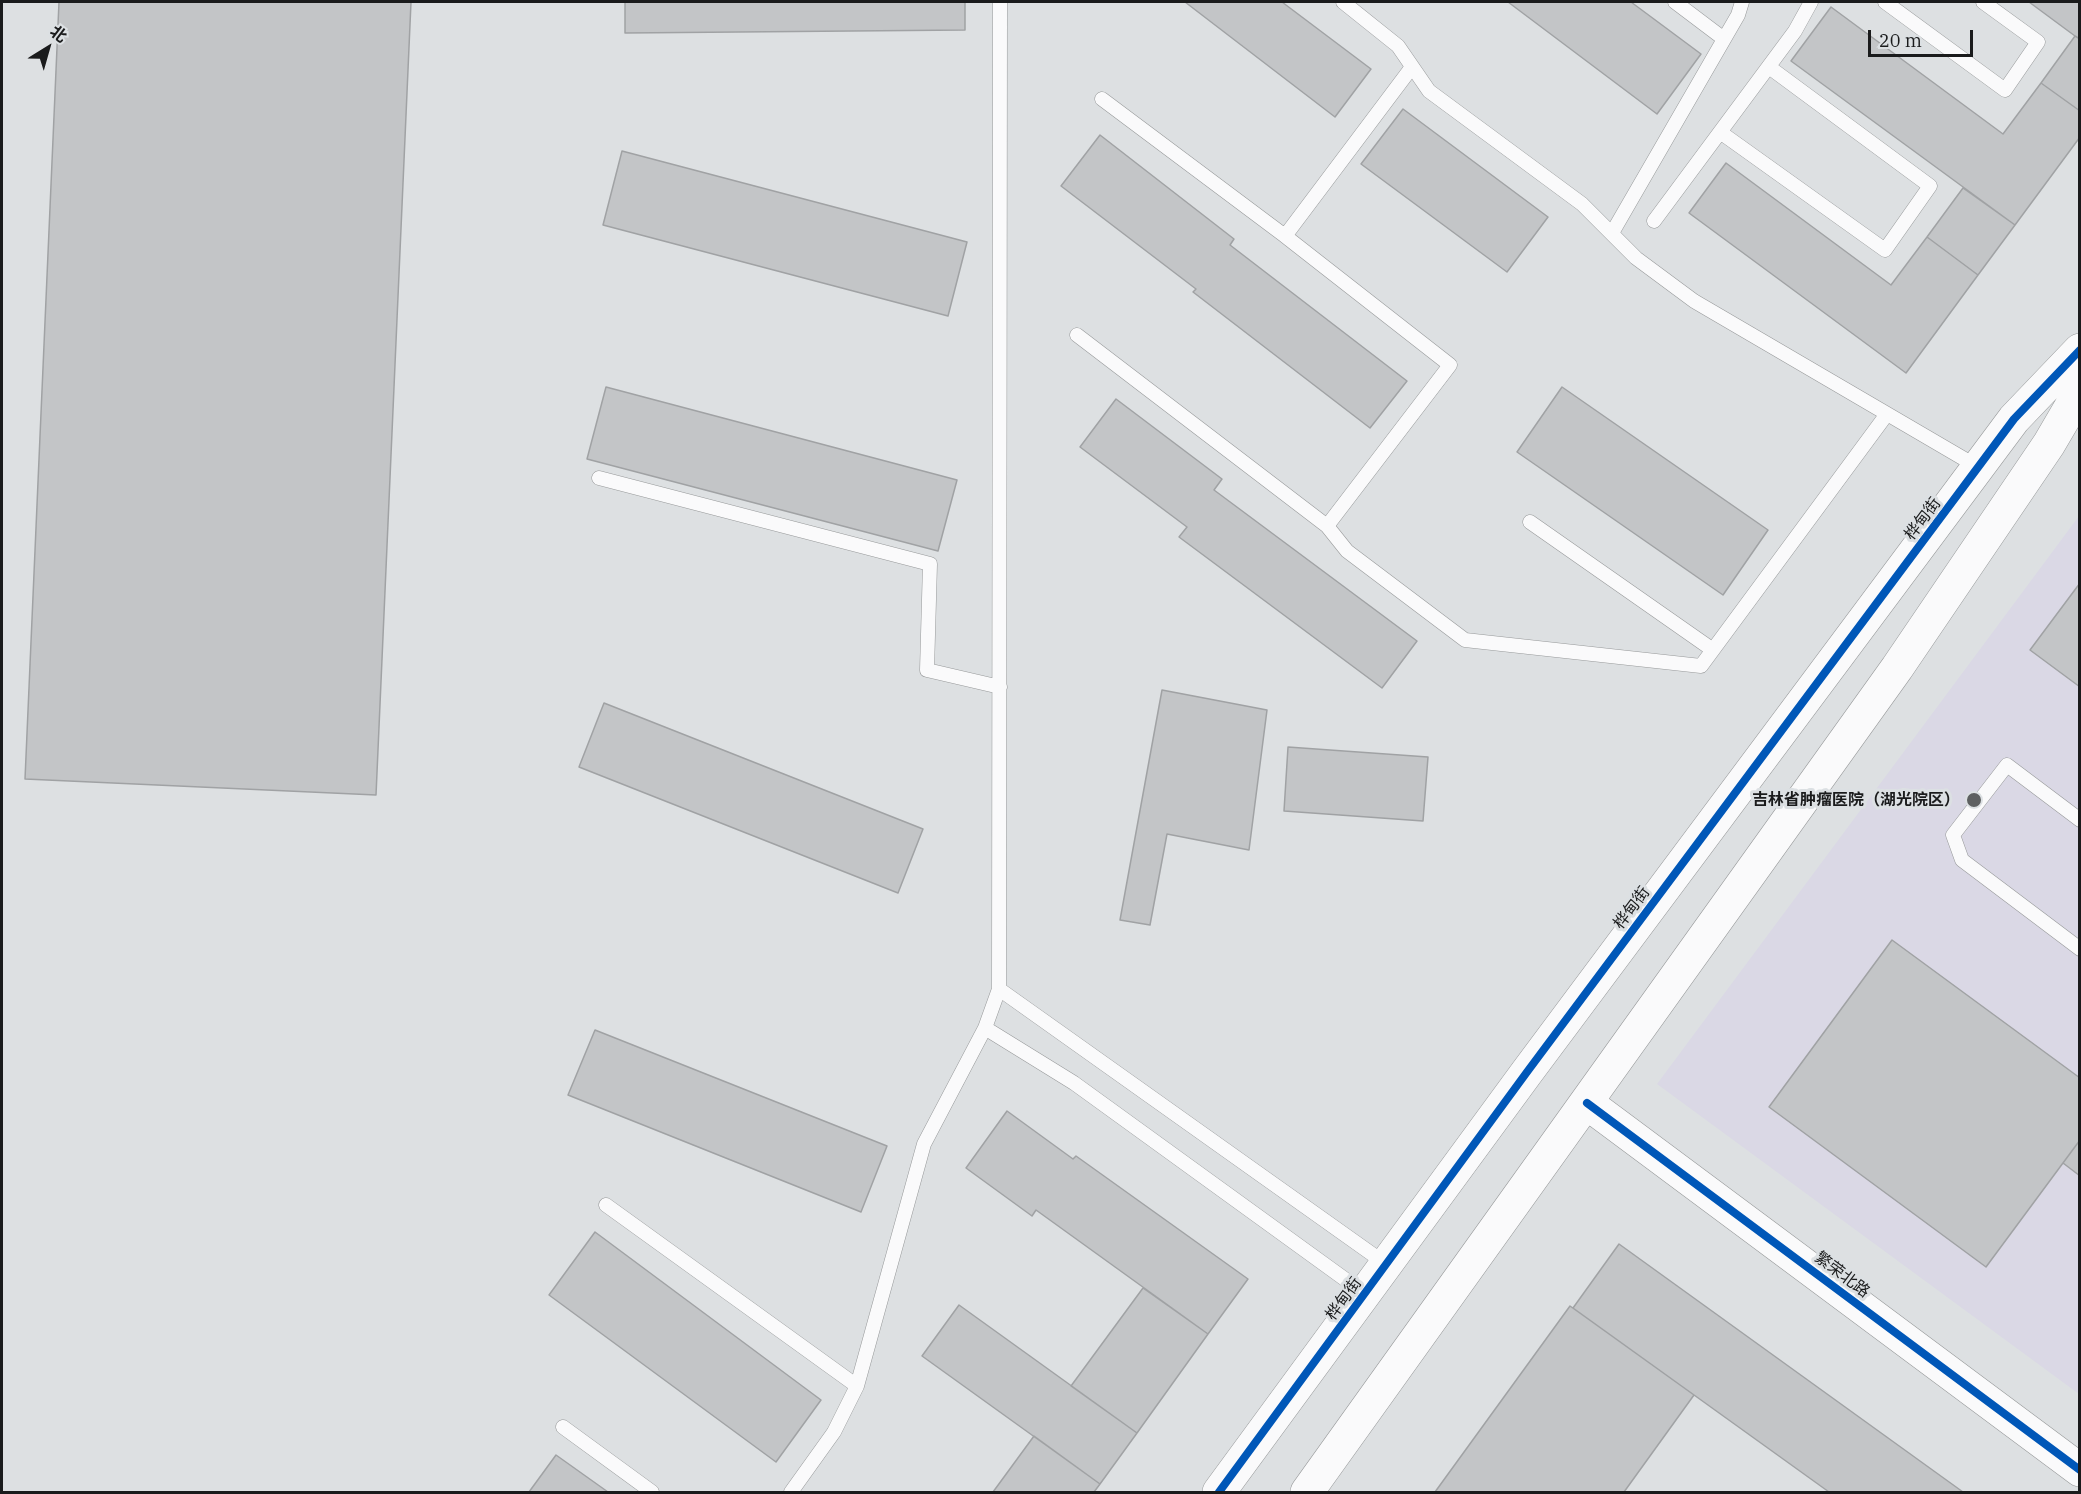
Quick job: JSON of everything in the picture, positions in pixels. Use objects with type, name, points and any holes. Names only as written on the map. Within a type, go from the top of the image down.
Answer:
[{"type":"street","name":"桦甸街","points":[[1219,1492],[2014,419],[2079,350]]},
{"type":"street","points":[[1307,1492],[1897,668],[2049,444],[2079,391]]},
{"type":"street","name":"繁荣北路","points":[[1587,1102],[2079,1470]]},
{"type":"lane","points":[[791,1492],[834,1432],[857,1386],[924,1144],[985,1028],[999,989],[1000,2]]},
{"type":"lane","points":[[1675,2],[1724,39]]},
{"type":"lane","points":[[1612,233],[1724,39],[1742,2]]},
{"type":"lane","points":[[1653,221],[1795,31],[1810,2]]},
{"type":"lane","points":[[1885,2],[2005,90],[2038,42],[1983,2]]},
{"type":"lane","points":[[1352,4],[1398,46],[1429,91],[1582,204],[1636,258],[1694,301],[1978,467]]},
{"type":"lane","points":[[1285,236],[1412,67]]},
{"type":"lane","points":[[1720,132],[1885,250],[1930,186],[1769,67]]},
{"type":"lane","points":[[1102,99],[1285,236],[1450,365],[1327,526]]},
{"type":"lane","points":[[1077,334],[1327,526],[1347,551],[1465,640],[1701,666],[1887,414]]},
{"type":"lane","points":[[599,478],[930,564],[927,670],[1000,687]]},
{"type":"lane","points":[[1530,522],[1713,650]]},
{"type":"lane","points":[[2079,820],[2007,765],[1953,835],[1962,860],[2079,949]]},
{"type":"lane","points":[[999,989],[1386,1264]]},
{"type":"lane","points":[[985,1028],[1074,1083],[1364,1294]]},
{"type":"lane","points":[[606,1205],[857,1386]]},
{"type":"lane","points":[[563,1427],[652,1492]]},
{"type":"shaded area","name":"吉林省肿瘤医院（湖光院区）","points":[[2079,516],[2079,1394],[1657,1084]]},
{"type":"building","points":[[59,2],[411,2],[376,795],[25,779]]},
{"type":"building","points":[[625,2],[965,2],[965,30],[625,33]]},
{"type":"building","points":[[1185,2],[1282,2],[1371,69],[1335,117]]},
{"type":"building","points":[[1508,2],[1631,2],[1701,54],[1657,114]]},
{"type":"building","points":[[2029,2],[2080,2],[2080,39],[2075,36]]},
{"type":"building","points":[[1831,7],[2003,134],[2041,83],[2080,111],[2080,137],[2015,225],[1791,61]]},
{"type":"building","points":[[2075,36],[2080,39],[2080,111],[2041,83]]},
{"type":"building","points":[[1403,109],[1548,217],[1507,272],[1361,164]]},
{"type":"building","points":[[1100,135],[1234,239],[1230,245],[1407,381],[1370,428],[1193,292],[1196,289],[1061,186]]},
{"type":"building","points":[[622,151],[967,242],[948,316],[603,225]]},
{"type":"building","points":[[1726,163],[1891,285],[1927,237],[1978,275],[1906,373],[1689,213]]},
{"type":"building","points":[[1963,188],[2015,225],[1978,275],[1927,237]]},
{"type":"building","points":[[606,387],[957,480],[938,551],[587,459]]},
{"type":"building","points":[[1562,387],[1768,530],[1723,595],[1517,452]]},
{"type":"building","points":[[1116,399],[1222,479],[1214,490],[1417,641],[1382,688],[1179,537],[1187,527],[1080,447]]},
{"type":"building","points":[[2080,583],[2080,687],[2030,650]]},
{"type":"building","points":[[1162,690],[1267,710],[1249,850],[1167,834],[1150,925],[1120,920]]},
{"type":"building","points":[[604,703],[923,829],[898,893],[579,767]]},
{"type":"building","points":[[1288,747],[1428,757],[1423,821],[1284,811]]},
{"type":"building","points":[[1892,940],[2080,1078],[2080,1140],[1986,1267],[1769,1107]]},
{"type":"building","points":[[595,1030],[887,1146],[861,1212],[568,1095]]},
{"type":"building","points":[[1007,1111],[1073,1159],[1076,1156],[1248,1279],[1208,1334],[1036,1210],[1032,1216],[966,1168]]},
{"type":"building","points":[[2080,1140],[2080,1176],[2063,1163]]},
{"type":"building","points":[[595,1232],[821,1400],[776,1462],[549,1295]]},
{"type":"building","points":[[1619,1244],[1963,1492],[1829,1492],[1573,1308]]},
{"type":"building","points":[[1143,1288],[1208,1334],[1137,1433],[1071,1386]]},
{"type":"building","points":[[959,1305],[1137,1433],[1100,1484],[922,1356]]},
{"type":"building","points":[[1570,1306],[1694,1395],[1624,1492],[1435,1492]]},
{"type":"building","points":[[1034,1436],[1100,1484],[1094,1492],[993,1492]]},
{"type":"building","points":[[556,1455],[608,1492],[529,1492]]},
{"type":"cycle path","points":[[1219,1492],[1527,1072],[2014,419],[2080,350]]},
{"type":"cycle path","points":[[1587,1103],[2080,1470]]},
{"type":"place","name":"吉林省肿瘤医院（湖光院区）","points":[[1974,800]]}]
